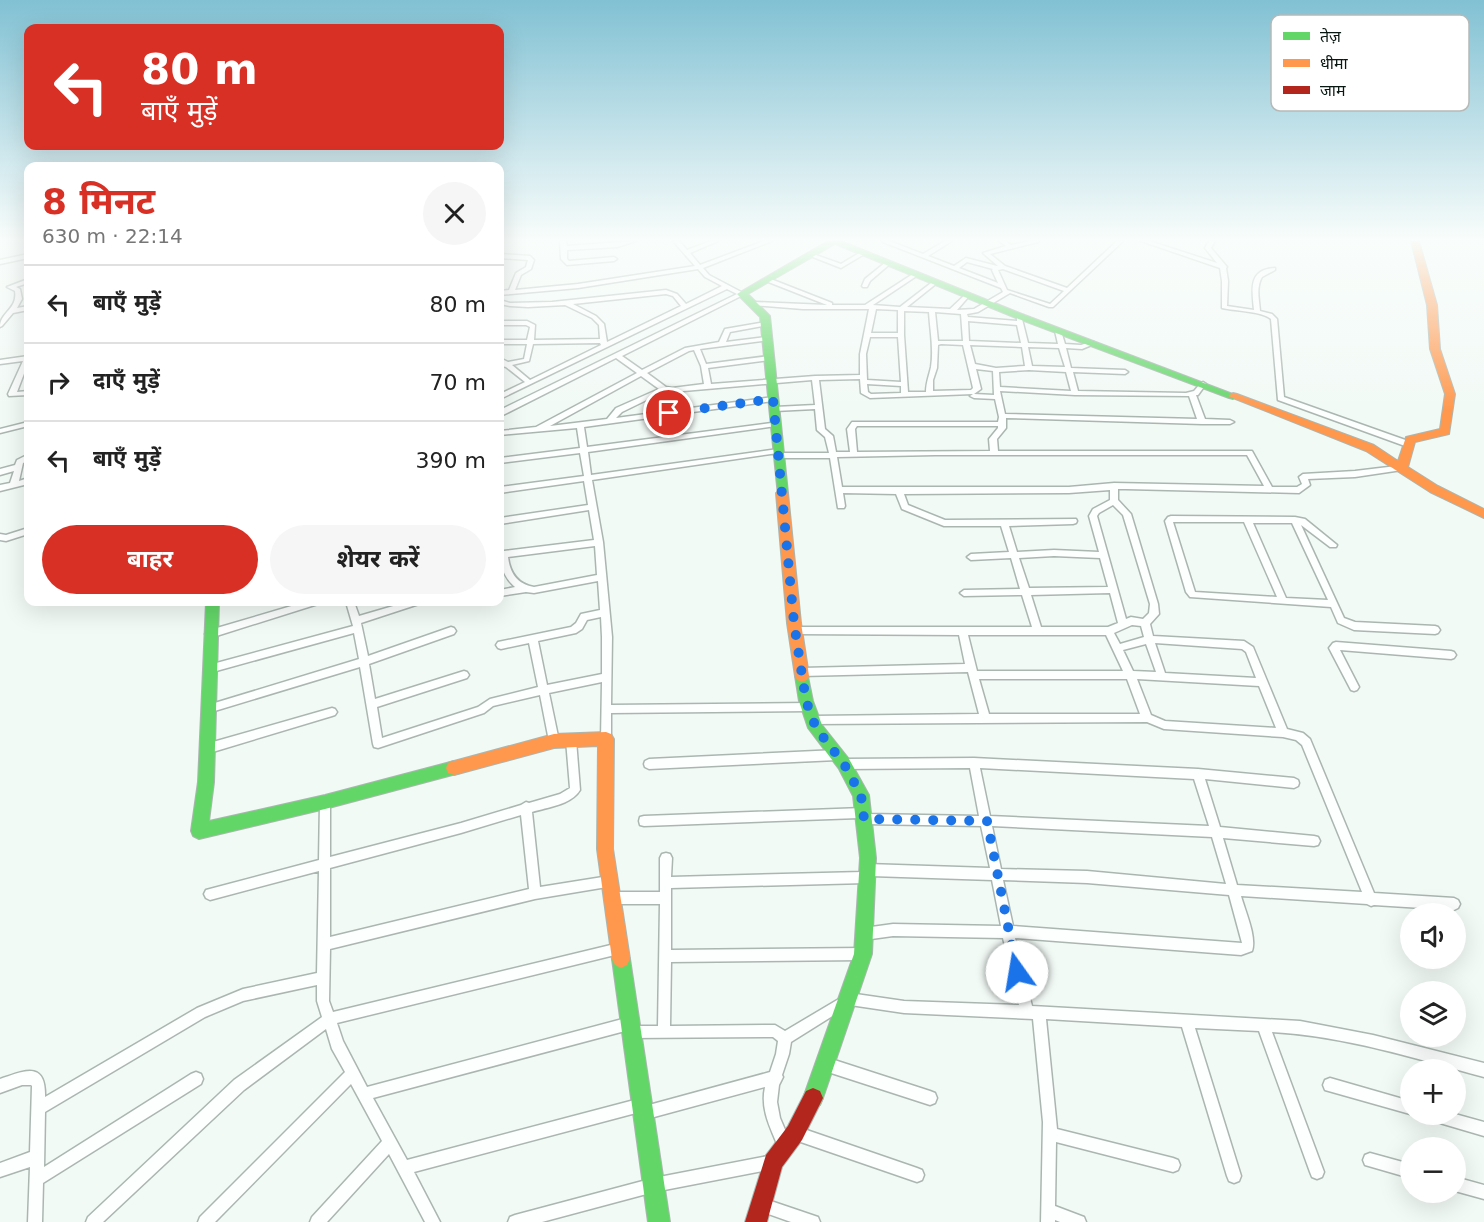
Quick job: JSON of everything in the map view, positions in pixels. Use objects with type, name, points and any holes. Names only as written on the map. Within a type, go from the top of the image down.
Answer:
[{"type":"street","points":[[0,325],[16,306],[18,298]]},
{"type":"street","points":[[504,303],[507,305],[605,298]]},
{"type":"street","points":[[677,298],[685,307]]},
{"type":"street","points":[[504,396],[604,344],[685,307],[710,298]]},
{"type":"street","points":[[504,411],[616,355],[719,298]]},
{"type":"street","points":[[746,298],[755,304],[765,316],[795,630],[802,672],[816,728],[841,760],[861,795],[867,873],[863,954],[849,999],[812,1101],[795,1133],[772,1162],[756,1222]]},
{"type":"street","points":[[814,298],[837,307]]},
{"type":"street","points":[[883,298],[870,307],[863,379],[866,395],[930,393],[1192,394],[1203,384]]},
{"type":"street","points":[[901,309],[915,298]]},
{"type":"street","points":[[951,312],[964,298]]},
{"type":"street","points":[[975,298],[1019,319],[1092,343],[1362,444],[1386,455],[1445,495],[1484,514]]},
{"type":"street","points":[[965,316],[993,298]]},
{"type":"street","points":[[1029,298],[1052,306],[1061,298]]},
{"type":"street","points":[[1224,298],[1224,307],[1270,315],[1274,319],[1281,398],[1408,444]]},
{"type":"street","points":[[1257,298],[1257,312]]},
{"type":"street","points":[[1402,467],[1408,444],[1413,438],[1443,433],[1450,400],[1434,349],[1430,298]]},
{"type":"street","points":[[565,302],[594,317],[602,325],[604,344]]},
{"type":"street","points":[[755,304],[870,307],[1019,319]]},
{"type":"street","points":[[11,311],[24,309]]},
{"type":"street","points":[[901,309],[905,394]]},
{"type":"street","points":[[930,393],[935,344],[932,311]]},
{"type":"street","points":[[965,316],[966,342],[972,366],[975,394]]},
{"type":"street","points":[[1019,319],[1029,368]]},
{"type":"street","points":[[504,323],[532,324],[527,360],[504,364]]},
{"type":"street","points":[[722,344],[727,330],[766,324]]},
{"type":"street","points":[[1058,331],[1075,393]]},
{"type":"street","points":[[867,335],[901,335]]},
{"type":"street","points":[[536,430],[687,349],[767,339]]},
{"type":"street","points":[[504,342],[604,344]]},
{"type":"street","points":[[935,344],[966,342],[1086,347],[1092,343]]},
{"type":"street","points":[[696,347],[704,366],[708,386]]},
{"type":"street","points":[[616,355],[664,388],[672,390],[815,378],[863,379],[904,384]]},
{"type":"street","points":[[704,366],[769,358]]},
{"type":"street","points":[[0,362],[24,359]]},
{"type":"street","points":[[504,365],[530,383]]},
{"type":"street","points":[[972,366],[996,370],[1029,368],[1125,372]]},
{"type":"street","points":[[24,367],[12,392],[14,395],[24,394]]},
{"type":"street","points":[[994,453],[993,439],[1002,420],[996,370]]},
{"type":"street","points":[[815,378],[821,430],[829,436],[841,506]]},
{"type":"street","points":[[609,421],[619,410],[664,388]]},
{"type":"street","points":[[1192,394],[1202,422]]},
{"type":"street","points":[[504,432],[774,404],[818,408]]},
{"type":"street","points":[[854,455],[851,429],[855,423],[1002,420],[1230,422]]},
{"type":"street","points":[[504,460],[776,424]]},
{"type":"street","points":[[0,431],[24,425]]},
{"type":"street","points":[[580,425],[598,542],[605,613],[607,677],[605,849],[659,1222]]},
{"type":"street","points":[[504,489],[778,453],[854,455],[1249,453],[1270,490]]},
{"type":"street","points":[[14,484],[20,462],[24,460]]},
{"type":"street","points":[[0,472],[19,467]]},
{"type":"street","points":[[838,490],[1070,490],[1114,486],[1270,490],[1304,488],[1306,485],[1303,477],[1355,474],[1402,467]]},
{"type":"street","points":[[0,488],[24,484]]},
{"type":"street","points":[[1114,486],[1114,501],[1127,514],[1154,604],[1154,614],[1145,623]]},
{"type":"street","points":[[899,491],[904,507],[944,523],[1073,521]]},
{"type":"street","points":[[1114,501],[1096,511],[1093,516],[1123,624]]},
{"type":"street","points":[[504,520],[592,507]]},
{"type":"street","points":[[1333,545],[1302,521],[1247,519],[1171,519],[1169,521],[1190,592],[1193,595],[1334,604]]},
{"type":"street","points":[[1247,519],[1283,600]]},
{"type":"street","points":[[1295,520],[1341,620],[1354,626],[1435,630]]},
{"type":"street","points":[[1004,523],[1027,590],[1038,631]]},
{"type":"street","points":[[0,537],[6,538],[24,532]]},
{"type":"street","points":[[504,554],[598,542]]},
{"type":"street","points":[[971,557],[1054,553],[1104,555]]},
{"type":"street","points":[[504,564],[507,575],[524,589]]},
{"type":"street","points":[[504,592],[534,590],[602,577]]},
{"type":"street","points":[[964,593],[1114,590]]},
{"type":"street","points":[[212,606],[206,782],[199,831],[325,802],[554,741],[606,739]]},
{"type":"street","points":[[210,634],[302,606]]},
{"type":"street","points":[[353,606],[378,744],[481,710],[490,703],[543,689],[607,677]]},
{"type":"street","points":[[208,669],[357,625],[406,606]]},
{"type":"street","points":[[501,645],[573,630],[579,626],[584,617],[605,613]]},
{"type":"street","points":[[795,630],[1109,632],[1131,621],[1145,623]]},
{"type":"street","points":[[1145,623],[1162,677]]},
{"type":"street","points":[[207,709],[363,662],[451,631]]},
{"type":"street","points":[[963,631],[985,718]]},
{"type":"street","points":[[1109,632],[1130,675],[1147,718]]},
{"type":"street","points":[[533,639],[554,741]]},
{"type":"street","points":[[1117,648],[1149,639],[1244,645],[1250,650],[1283,733]]},
{"type":"street","points":[[1354,687],[1334,648],[1336,646],[1450,655]]},
{"type":"street","points":[[802,672],[972,671],[1130,675],[1263,682]]},
{"type":"street","points":[[371,705],[464,675]]},
{"type":"street","points":[[606,709],[985,718],[1147,718],[1164,724],[1299,736],[1306,742],[1371,900]]},
{"type":"street","points":[[207,750],[332,712]]},
{"type":"street","points":[[210,894],[461,828],[526,807],[563,798],[575,790],[571,740]]},
{"type":"street","points":[[649,764],[841,760],[974,763],[1198,774],[1294,783]]},
{"type":"street","points":[[974,763],[1008,932],[1033,1012],[1050,1134],[1049,1216],[1079,1222]]},
{"type":"street","points":[[864,934],[893,930],[1008,932],[1241,949],[1248,947],[1248,939],[1198,774]]},
{"type":"street","points":[[325,802],[323,1001],[337,1044],[404,1168],[429,1220]]},
{"type":"street","points":[[526,807],[535,892]]},
{"type":"street","points":[[645,821],[863,816],[1215,832],[1314,841]]},
{"type":"street","points":[[664,1032],[666,858]]},
{"type":"street","points":[[667,884],[867,873],[997,873],[1087,877],[1233,890],[1433,903]]},
{"type":"street","points":[[323,945],[535,892],[609,882]]},
{"type":"street","points":[[612,898],[666,898]]},
{"type":"street","points":[[93,1222],[239,1085],[329,1019],[619,949]]},
{"type":"street","points":[[665,956],[863,954]]},
{"type":"street","points":[[38,1109],[201,1012],[243,995],[323,978]]},
{"type":"street","points":[[785,1038],[849,999],[904,1007],[1300,1027],[1372,1041],[1484,1070]]},
{"type":"street","points":[[1186,1020],[1234,1176]]},
{"type":"street","points":[[1263,1025],[1317,1172]]},
{"type":"street","points":[[364,1094],[631,1027],[664,1032],[775,1031],[785,1038]]},
{"type":"street","points":[[785,1038],[785,1051],[769,1103],[785,1146]]},
{"type":"street","points":[[825,1064],[930,1098]]},
{"type":"street","points":[[205,1222],[353,1073]]},
{"type":"street","points":[[404,1168],[776,1077]]},
{"type":"street","points":[[0,1086],[22,1078],[34,1078],[39,1084],[35,1222]]},
{"type":"street","points":[[37,1179],[196,1078]]},
{"type":"street","points":[[1330,1085],[1400,1105]]},
{"type":"street","points":[[1466,1124],[1484,1129]]},
{"type":"street","points":[[795,1133],[917,1175]]},
{"type":"street","points":[[1050,1134],[1173,1164]]},
{"type":"street","points":[[317,1222],[390,1142]]},
{"type":"street","points":[[0,1170],[37,1157]]},
{"type":"street","points":[[1370,1160],[1400,1168]]},
{"type":"street","points":[[515,1222],[654,1185],[772,1162]]},
{"type":"street","points":[[1466,1187],[1484,1192]]},
{"type":"street","points":[[761,1205],[813,1222]]},
{"type":"traffic: fast","points":[[746,298],[765,316],[782,493]]},
{"type":"traffic: fast","points":[[975,298],[1233,396]]},
{"type":"traffic: fast","points":[[212,606],[206,782],[199,831],[325,802],[454,768]]},
{"type":"traffic: fast","points":[[802,676],[806,701],[816,728],[844,764],[861,795],[868,858],[863,954],[813,1098]]},
{"type":"traffic: fast","points":[[621,959],[659,1222]]},
{"type":"traffic: slow","points":[[1402,467],[1410,440],[1445,431],[1450,394],[1435,349],[1430,298]]},
{"type":"traffic: slow","points":[[1233,396],[1370,448],[1434,489],[1484,514]]},
{"type":"traffic: slow","points":[[782,493],[794,623],[802,676]]},
{"type":"traffic: slow","points":[[454,768],[554,741],[606,739],[605,849],[621,959]]},
{"type":"traffic: jam","points":[[756,1222],[773,1162],[795,1133],[813,1098]]},
{"type":"route","points":[[669,413],[773,399],[794,623],[806,701],[816,728],[844,764],[861,795],[864,819],[987,821],[1017,972]]}]
